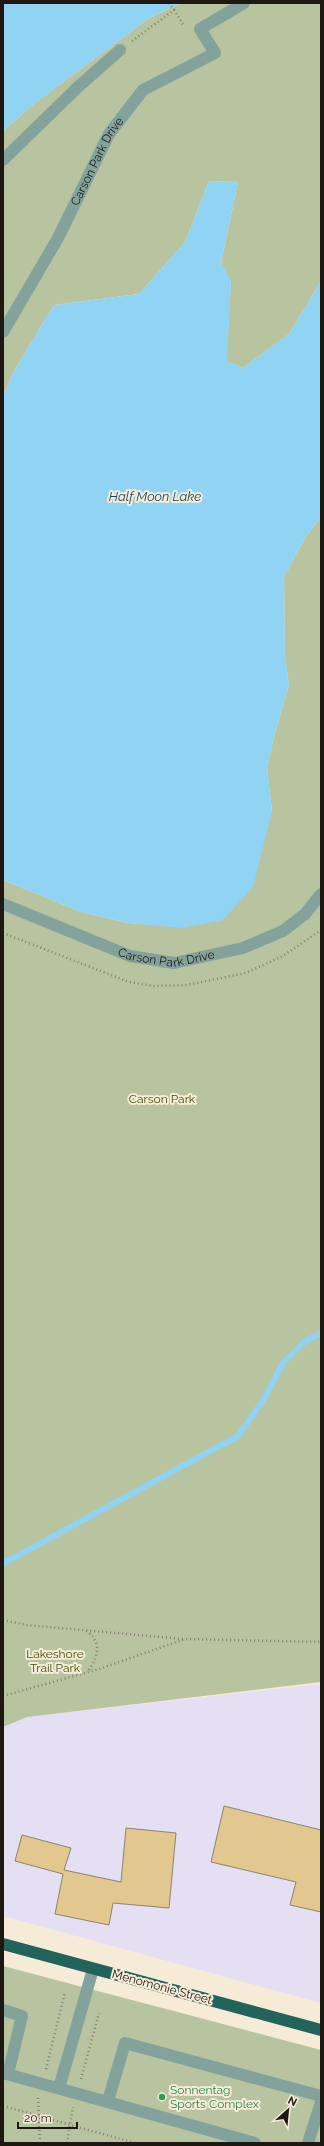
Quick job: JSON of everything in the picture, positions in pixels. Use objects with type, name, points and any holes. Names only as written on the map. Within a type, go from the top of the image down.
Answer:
[{"type":"main road","name":"Menomonie Street","points":[[3,1944],[321,2030]]},
{"type":"street","points":[[200,29],[244,3]]},
{"type":"street","name":"Carson Park Drive","points":[[3,332],[58,238],[109,134],[143,90],[215,53],[200,29]]},
{"type":"street","points":[[3,160],[79,86],[120,50]]},
{"type":"street","name":"Carson Park Drive","points":[[3,904],[130,956],[174,963],[243,948],[283,931],[305,914],[321,894]]},
{"type":"street","points":[[59,2088],[94,1969]]},
{"type":"street","points":[[3,2010],[22,2016],[5,2074],[108,2101],[255,2143]]},
{"type":"street","points":[[108,2101],[125,2042],[321,2096]]},
{"type":"street","points":[[308,2143],[321,2102]]},
{"type":"path","points":[[169,3],[190,35],[200,29]]},
{"type":"path","points":[[120,50],[174,10]]},
{"type":"path","points":[[3,1620],[26,1625],[185,1639],[321,1642]]},
{"type":"path","points":[[85,1630],[93,1635],[97,1642],[95,1663],[87,1673]]},
{"type":"path","points":[[3,1696],[87,1673],[185,1639]]},
{"type":"path","points":[[44,2074],[65,1992]]},
{"type":"path","points":[[80,2084],[100,2008]]},
{"type":"path","points":[[39,2094],[37,2103],[40,2143]]},
{"type":"path","points":[[67,2143],[74,2103]]},
{"type":"path","points":[[3,2106],[135,2143]]},
{"type":"shaded area","points":[[321,1684],[321,2003],[3,1916],[3,1727],[27,1717]]},
{"type":"green space","points":[[181,3],[321,3],[321,281],[289,334],[243,368],[226,361],[231,282],[221,263],[238,182],[209,181],[185,242],[139,294],[54,305],[14,371],[3,397],[3,131],[35,103],[148,19]]},
{"type":"green space","name":"Carson Park","points":[[321,517],[321,1682],[27,1717],[3,1727],[3,880],[81,912],[128,923],[182,927],[272,812],[267,767],[289,685],[285,656],[284,577],[305,538]]},
{"type":"green space","name":"Sonnentag Sports Complex","points":[[3,1966],[321,2050],[321,2143],[3,2143]]},
{"type":"water","points":[[3,3],[181,3],[148,19],[35,103],[3,131]]},
{"type":"water","name":"Half Moon Lake","points":[[209,181],[238,182],[221,263],[231,281],[227,361],[243,368],[289,334],[321,281],[321,517],[305,538],[284,577],[285,656],[289,685],[267,767],[272,812],[253,887],[223,920],[182,928],[128,923],[81,912],[3,880],[3,397],[14,371],[54,305],[139,294],[185,242]]},
{"type":"building","points":[[224,1806],[321,1830],[321,1912],[290,1905],[296,1882],[211,1862]]},
{"type":"building","points":[[126,1828],[176,1833],[169,1908],[113,1903],[109,1925],[55,1914],[63,1874],[15,1861],[22,1835],[71,1848],[64,1870],[121,1882]]},
{"type":"waterway","points":[[4,1563],[238,1436],[264,1399],[283,1363],[304,1342],[321,1333]]},
{"type":"place","name":"Sonnentag Sports Complex","points":[[162,2097]]},
{"type":"park label","name":"Lakeshore Trail Park","points":[[55,1661]]}]
